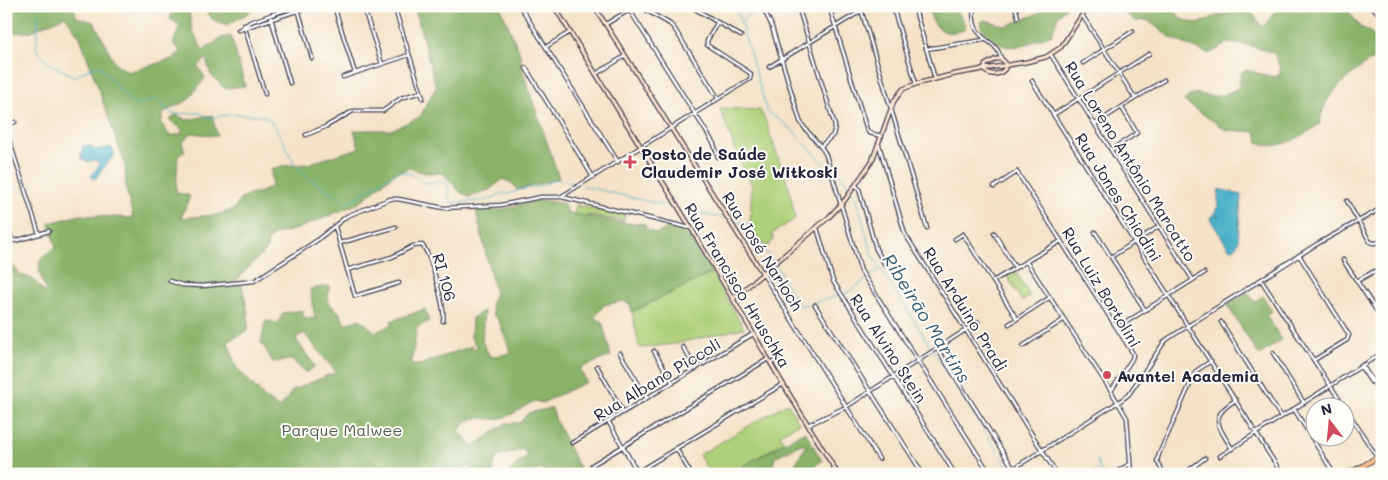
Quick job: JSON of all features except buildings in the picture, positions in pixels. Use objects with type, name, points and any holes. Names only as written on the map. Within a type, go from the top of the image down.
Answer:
[{"type":"main road","points":[[1347,474],[1382,454]]},
{"type":"street","points":[[244,26],[297,6],[312,58]]},
{"type":"street","points":[[244,26],[271,20],[312,6]]},
{"type":"street","points":[[334,6],[355,73]]},
{"type":"street","points":[[363,6],[382,64]]},
{"type":"street","points":[[394,6],[423,98]]},
{"type":"street","points":[[520,6],[618,162]]},
{"type":"street","name":"Rua Francisco Hruschka","points":[[554,6],[691,228],[770,364],[838,474]]},
{"type":"street","name":"Rua José Narloch","points":[[594,6],[879,459]]},
{"type":"street","points":[[639,6],[674,28],[718,98]]},
{"type":"street","points":[[690,6],[740,36]]},
{"type":"street","points":[[762,6],[771,24],[800,121],[820,146],[828,162],[858,263],[868,282],[990,474]]},
{"type":"street","points":[[798,6],[835,126],[833,135],[820,146]]},
{"type":"street","points":[[830,6],[866,130],[869,133],[882,136]]},
{"type":"street","points":[[860,6],[927,228]]},
{"type":"street","points":[[914,6],[935,78]]},
{"type":"street","points":[[974,6],[973,19],[980,36],[999,51],[1001,59],[1007,65]]},
{"type":"street","points":[[1015,6],[1018,16]]},
{"type":"street","points":[[733,299],[817,228],[850,194],[872,161],[891,109],[898,94],[903,89],[935,78],[1040,59],[1051,55],[1061,47],[1088,6]]},
{"type":"street","points":[[1372,6],[1382,17]]},
{"type":"street","points":[[606,24],[628,8],[714,144],[718,157]]},
{"type":"street","points":[[769,67],[861,10]]},
{"type":"street","points":[[894,11],[916,84]]},
{"type":"street","points":[[1082,14],[1136,98]]},
{"type":"street","points":[[270,15],[290,83]]},
{"type":"street","points":[[562,196],[750,79],[751,74],[747,70],[707,45],[707,41],[717,23]]},
{"type":"street","points":[[244,26],[264,94]]},
{"type":"street","points":[[1083,63],[1133,31]]},
{"type":"street","points":[[546,47],[570,32]]},
{"type":"street","points":[[926,48],[985,40]]},
{"type":"street","points":[[1053,115],[1149,54]]},
{"type":"street","points":[[343,77],[409,55]]},
{"type":"street","name":"Rua Loreno Antônio Marcatto","points":[[1051,55],[1193,280]]},
{"type":"street","points":[[596,74],[625,56]]},
{"type":"street","points":[[984,69],[988,62],[1001,59]]},
{"type":"street","points":[[984,69],[989,73],[997,74],[1004,71],[1007,65]]},
{"type":"street","points":[[526,68],[593,177]]},
{"type":"street","points":[[1095,124],[1164,80]]},
{"type":"street","name":"Rua Jones Chiodini","points":[[1032,81],[1282,474]]},
{"type":"street","points":[[306,135],[353,111],[382,111],[401,98],[421,92]]},
{"type":"street","points":[[1111,150],[1137,133],[1121,107]]},
{"type":"street","points":[[6,125],[15,122]]},
{"type":"street","points":[[6,130],[39,234]]},
{"type":"street","name":"Rua Arduino Pradi","points":[[879,145],[905,234],[1056,474]]},
{"type":"street","name":"Rua Luiz Bortolini","points":[[994,187],[1017,172],[1133,355],[1110,391]]},
{"type":"street","points":[[856,185],[876,249],[885,265]]},
{"type":"street","points":[[170,281],[182,285],[202,286],[254,281],[335,227],[347,216],[394,199],[444,208],[501,205],[541,197],[562,196],[691,228]]},
{"type":"street","points":[[1347,201],[1370,242],[1382,242]]},
{"type":"street","points":[[1005,474],[1129,394],[1164,341],[1298,255],[1382,208]]},
{"type":"street","points":[[6,221],[12,239],[15,241],[49,232]]},
{"type":"street","points":[[1111,257],[1159,226]]},
{"type":"street","points":[[335,227],[355,296],[399,283]]},
{"type":"street","points":[[340,243],[396,227]]},
{"type":"street","name":"Rua Alvino Stein","points":[[817,228],[832,278],[955,474]]},
{"type":"street","points":[[1095,232],[1145,310]]},
{"type":"street","points":[[994,233],[1015,267]]},
{"type":"street","points":[[954,239],[963,234],[1017,319]]},
{"type":"street","points":[[993,281],[1061,240]]},
{"type":"street","name":"RI 106","points":[[347,270],[392,257],[416,244],[422,245],[442,304],[443,321]]},
{"type":"street","points":[[1298,255],[1348,335],[1347,340],[1314,360]]},
{"type":"street","points":[[1343,260],[1382,319]]},
{"type":"street","points":[[1026,261],[1118,402],[1128,422],[1131,474]]},
{"type":"street","points":[[1357,281],[1382,267]]},
{"type":"street","points":[[1117,328],[1204,273]]},
{"type":"street","points":[[1261,280],[1338,398]]},
{"type":"street","points":[[1009,324],[1049,298]]},
{"type":"street","points":[[815,305],[923,474]]},
{"type":"street","points":[[1023,346],[1063,320]]},
{"type":"street","points":[[808,425],[846,407],[978,322]]},
{"type":"street","points":[[1221,322],[1281,417]]},
{"type":"street","name":"Rua Albano Piccoli","points":[[572,442],[753,334]]},
{"type":"street","points":[[683,347],[696,369]]},
{"type":"street","points":[[936,349],[1011,470]]},
{"type":"street","points":[[654,351],[673,383]]},
{"type":"street","points":[[620,353],[647,398]]},
{"type":"street","points":[[1273,353],[1304,403]]},
{"type":"street","points":[[1220,456],[1382,353]]},
{"type":"street","points":[[770,364],[781,358]]},
{"type":"street","points":[[592,464],[768,359]]},
{"type":"street","points":[[1164,474],[1158,463],[1159,454],[1196,371],[1211,361]]},
{"type":"street","points":[[597,366],[623,412]]},
{"type":"street","points":[[1361,366],[1370,382]]},
{"type":"street","points":[[1361,366],[1381,394]]},
{"type":"street","points":[[634,474],[783,384]]},
{"type":"street","points":[[1232,449],[1218,425],[1217,418],[1221,410],[1236,400]]},
{"type":"street","points":[[1294,409],[1334,474]]},
{"type":"street","points":[[608,421],[637,471]]},
{"type":"street","points":[[1356,425],[1377,457]]},
{"type":"street","points":[[676,448],[690,474]]},
{"type":"street","points":[[1184,474],[1205,458]]},
{"type":"street","points":[[1113,474],[1130,464]]},
{"type":"green space","name":"Parque Malwee","points":[[6,6],[74,6],[76,17],[94,22],[115,63],[128,72],[172,59],[181,51],[173,44],[180,25],[170,19],[173,6],[188,6],[192,29],[203,51],[221,38],[231,36],[245,86],[224,88],[211,75],[206,59],[198,66],[205,78],[188,100],[164,112],[161,123],[170,136],[180,134],[183,130],[170,120],[176,115],[187,120],[212,115],[217,136],[191,133],[182,143],[185,151],[178,155],[176,192],[190,196],[181,218],[217,215],[234,209],[241,199],[272,186],[271,170],[281,166],[308,164],[359,148],[354,130],[391,130],[420,117],[436,87],[414,6],[500,6],[520,54],[523,72],[559,178],[517,190],[513,184],[503,179],[489,190],[469,197],[460,192],[443,173],[425,173],[409,168],[395,173],[359,203],[297,229],[276,234],[268,240],[265,252],[235,282],[237,285],[242,285],[248,313],[248,330],[228,342],[236,367],[266,399],[280,408],[293,390],[336,372],[304,333],[295,338],[315,366],[306,373],[292,360],[273,362],[261,342],[266,321],[278,323],[283,313],[303,310],[303,317],[315,319],[310,289],[329,286],[328,303],[339,312],[345,324],[360,319],[375,332],[392,325],[391,321],[425,309],[429,321],[417,327],[411,365],[419,365],[472,346],[475,349],[477,347],[471,338],[472,318],[484,311],[482,341],[490,357],[511,353],[499,321],[493,315],[491,303],[495,293],[476,211],[501,210],[537,200],[563,203],[568,213],[623,223],[644,224],[648,230],[656,234],[666,229],[667,226],[685,232],[712,273],[632,312],[630,304],[623,301],[604,305],[594,318],[602,321],[611,356],[580,368],[586,382],[542,403],[534,401],[503,418],[473,419],[459,431],[473,447],[506,423],[520,423],[528,413],[552,408],[556,421],[582,474],[546,474],[542,469],[522,474],[506,474],[527,456],[523,449],[497,457],[493,466],[494,474],[487,471],[485,474],[476,474],[468,466],[457,474],[6,474],[6,258],[20,274],[34,280],[44,292],[46,290],[39,266],[44,256],[56,248],[49,223],[80,215],[133,218],[126,188],[125,164],[80,37],[65,16],[29,32],[6,33]]},
{"type":"green space","points":[[203,6],[254,6],[248,13],[227,25],[213,20]]},
{"type":"green space","points":[[927,6],[955,6],[966,27],[964,30],[956,32],[940,29],[932,20]]},
{"type":"green space","points":[[1046,6],[1067,6],[1058,16],[1052,34],[1022,45],[1014,47],[998,43],[989,37],[981,27],[982,21],[985,20],[1006,26],[1037,14]]},
{"type":"green space","points":[[1118,6],[1172,6],[1181,19],[1199,24],[1237,9],[1246,9],[1262,27],[1279,6],[1345,6],[1360,27],[1370,31],[1377,38],[1382,46],[1382,53],[1362,66],[1334,91],[1322,112],[1320,124],[1283,144],[1266,145],[1258,142],[1256,132],[1226,130],[1184,101],[1193,94],[1217,96],[1234,90],[1239,87],[1241,73],[1245,70],[1274,77],[1280,75],[1280,68],[1274,53],[1230,42],[1209,54],[1173,39],[1147,20],[1135,21]]},
{"type":"green space","points":[[720,108],[760,110],[790,191],[795,219],[771,234],[774,239],[767,247],[757,238],[750,223],[752,185],[738,158]]},
{"type":"green space","points":[[576,205],[625,215],[624,221],[588,215],[587,218],[574,216]]},
{"type":"green space","points":[[1015,271],[1030,296],[1022,301],[1007,276]]},
{"type":"green space","points":[[712,273],[744,328],[674,344],[641,348],[632,312]]},
{"type":"green space","points":[[1248,292],[1254,302],[1263,296],[1272,311],[1266,315],[1282,340],[1259,355],[1227,305]]},
{"type":"green space","points":[[788,403],[799,423],[780,434],[784,442],[729,474],[710,474],[699,455]]},
{"type":"green space","points":[[805,431],[822,461],[801,474],[793,468],[806,446],[801,444],[775,457],[771,474],[729,474]]},
{"type":"water","points":[[83,146],[92,146],[94,150],[111,147],[115,154],[95,179],[91,176],[100,164],[95,160],[88,162],[82,159]]},
{"type":"water","points":[[1219,189],[1241,195],[1238,243],[1234,249],[1228,247],[1210,217],[1213,215],[1219,217],[1214,213],[1219,204]]},
{"type":"waterway","name":"Ribeirão Martins","points":[[736,6],[767,111],[792,130],[825,165]]},
{"type":"waterway","points":[[741,24],[747,16],[759,10]]},
{"type":"waterway","points":[[39,11],[36,49],[46,61],[75,77],[90,68],[99,66],[125,96],[136,105],[156,99],[172,114],[200,113],[210,118],[230,114]]},
{"type":"waterway","points":[[234,114],[265,116],[274,125],[294,163],[308,178],[348,203],[395,173],[400,172],[410,174],[425,183],[448,183],[450,202],[456,203],[488,200],[502,193],[509,194],[540,186],[556,179],[576,184]]},
{"type":"waterway","name":"Ribeirão Martins","points":[[835,170],[841,175],[856,197],[872,255],[1012,474]]},
{"type":"waterway","points":[[583,186],[663,205]]},
{"type":"waterway","points":[[684,210],[724,218]]},
{"type":"waterway","points":[[731,220],[748,224],[773,262]]},
{"type":"waterway","points":[[777,268],[799,306],[846,294],[880,269]]},
{"type":"waterway","points":[[1097,460],[1100,471]]},
{"type":"waterway","points":[[227,470],[229,474]]},
{"type":"waterway","name":"Ribeirão Martins","points":[[1088,474],[1099,471],[1104,474]]},
{"type":"place","name":"Posto de Saúde Claudemir José Witkoski","points":[[630,162]]},
{"type":"place","name":"Avante! Academia","points":[[1107,375]]}]
